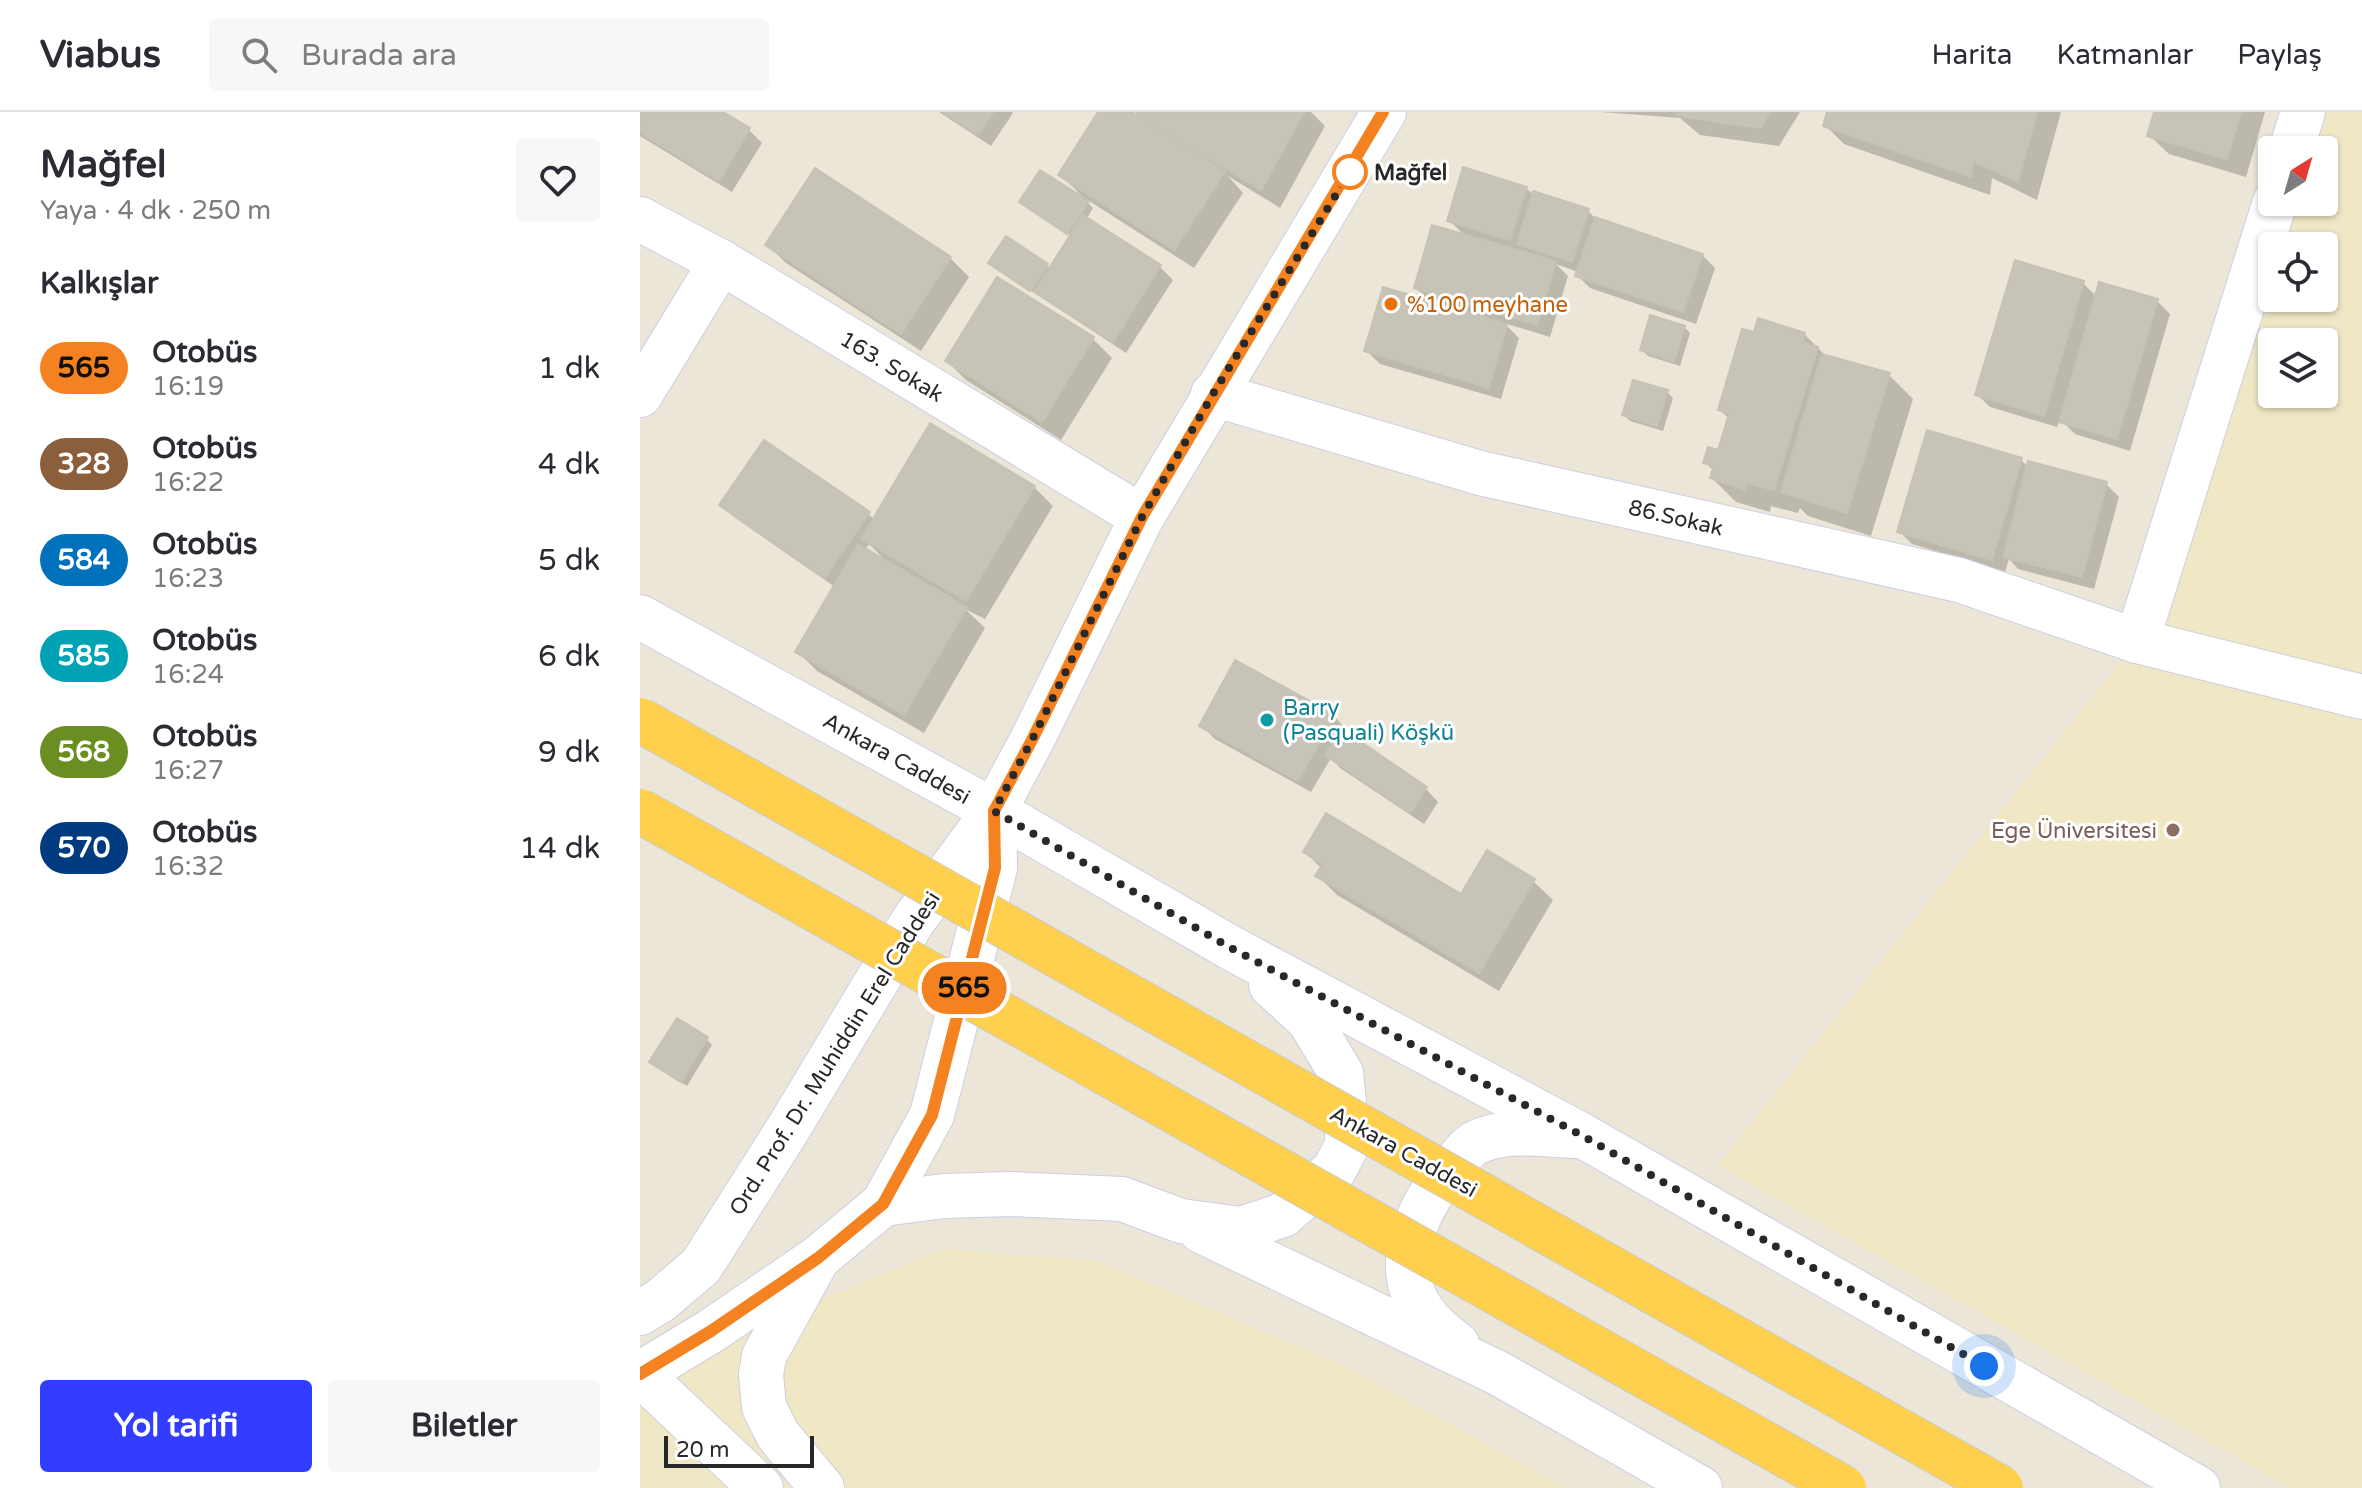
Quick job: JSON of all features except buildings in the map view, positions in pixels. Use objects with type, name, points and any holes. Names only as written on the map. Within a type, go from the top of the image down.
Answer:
[{"type":"highway","name":"Ankara Caddesi","points":[[640,720],[2001,1488]]},
{"type":"highway","points":[[640,811],[1844,1488]]},
{"type":"main road","name":"Ord. Prof. Dr. Muhiddin Erel Caddesi","points":[[640,1313],[661,1300],[701,1266],[913,921],[994,811],[1142,517],[1384,112]]},
{"type":"main road","points":[[2295,136],[2303,112]]},
{"type":"main road","points":[[2137,641],[2271,216]]},
{"type":"main road","name":"163. Sokak","points":[[640,219],[721,262],[1142,517]]},
{"type":"main road","points":[[640,395],[721,262]]},
{"type":"main road","name":"86.Sokak","points":[[1213,394],[1480,473],[1959,580],[2137,641],[2362,697]]},
{"type":"main road","name":"Ankara Caddesi","points":[[640,617],[994,811],[1231,948],[1583,1136],[2198,1488]]},
{"type":"main road","points":[[761,1488],[640,1374],[711,1331],[818,1258],[883,1204],[932,1115],[995,868],[994,811]]},
{"type":"main road","points":[[1181,1221],[1241,1229],[1283,1215],[1334,1170],[1348,1144],[1341,1073],[1309,1020],[1231,948]]},
{"type":"main road","points":[[1498,1373],[1436,1329],[1413,1294],[1407,1260],[1419,1216],[1438,1182],[1474,1144],[1507,1134],[1583,1136]]},
{"type":"main road","points":[[883,1204],[944,1196],[1038,1194],[1122,1199],[1181,1221],[1498,1373],[1700,1488]]},
{"type":"main road","points":[[818,1258],[764,1356],[761,1375],[764,1407],[778,1435],[822,1488]]},
{"type":"shaded area","name":"Ege Üniversitesi","points":[[2316,112],[2362,112],[2362,1488],[2291,1488],[1718,1165],[2137,641],[2258,284],[2258,312],[2338,312],[2338,232],[2276,232],[2281,216],[2338,216],[2338,136],[2308,136]]},
{"type":"shaded area","points":[[945,1249],[1097,1261],[1343,1365],[1566,1488],[640,1488],[640,1396],[721,1340]]},
{"type":"bus line","name":"565","points":[[640,1374],[711,1331],[818,1258],[883,1204],[932,1115],[995,868],[994,811],[1142,517],[1383,112]]},
{"type":"place","name":"Mağfel","points":[[1350,172]]},
{"type":"place","name":"%100 meyhane","points":[[1391,304]]},
{"type":"place","name":"Barry (Pasquali) Köşkü","points":[[1267,720]]},
{"type":"place","name":"Ege Üniversitesi","points":[[2173,830]]},
{"type":"route","points":[[1350,172],[1213,394],[1142,517],[994,811],[1231,948],[1583,1136],[1984,1366]]}]
